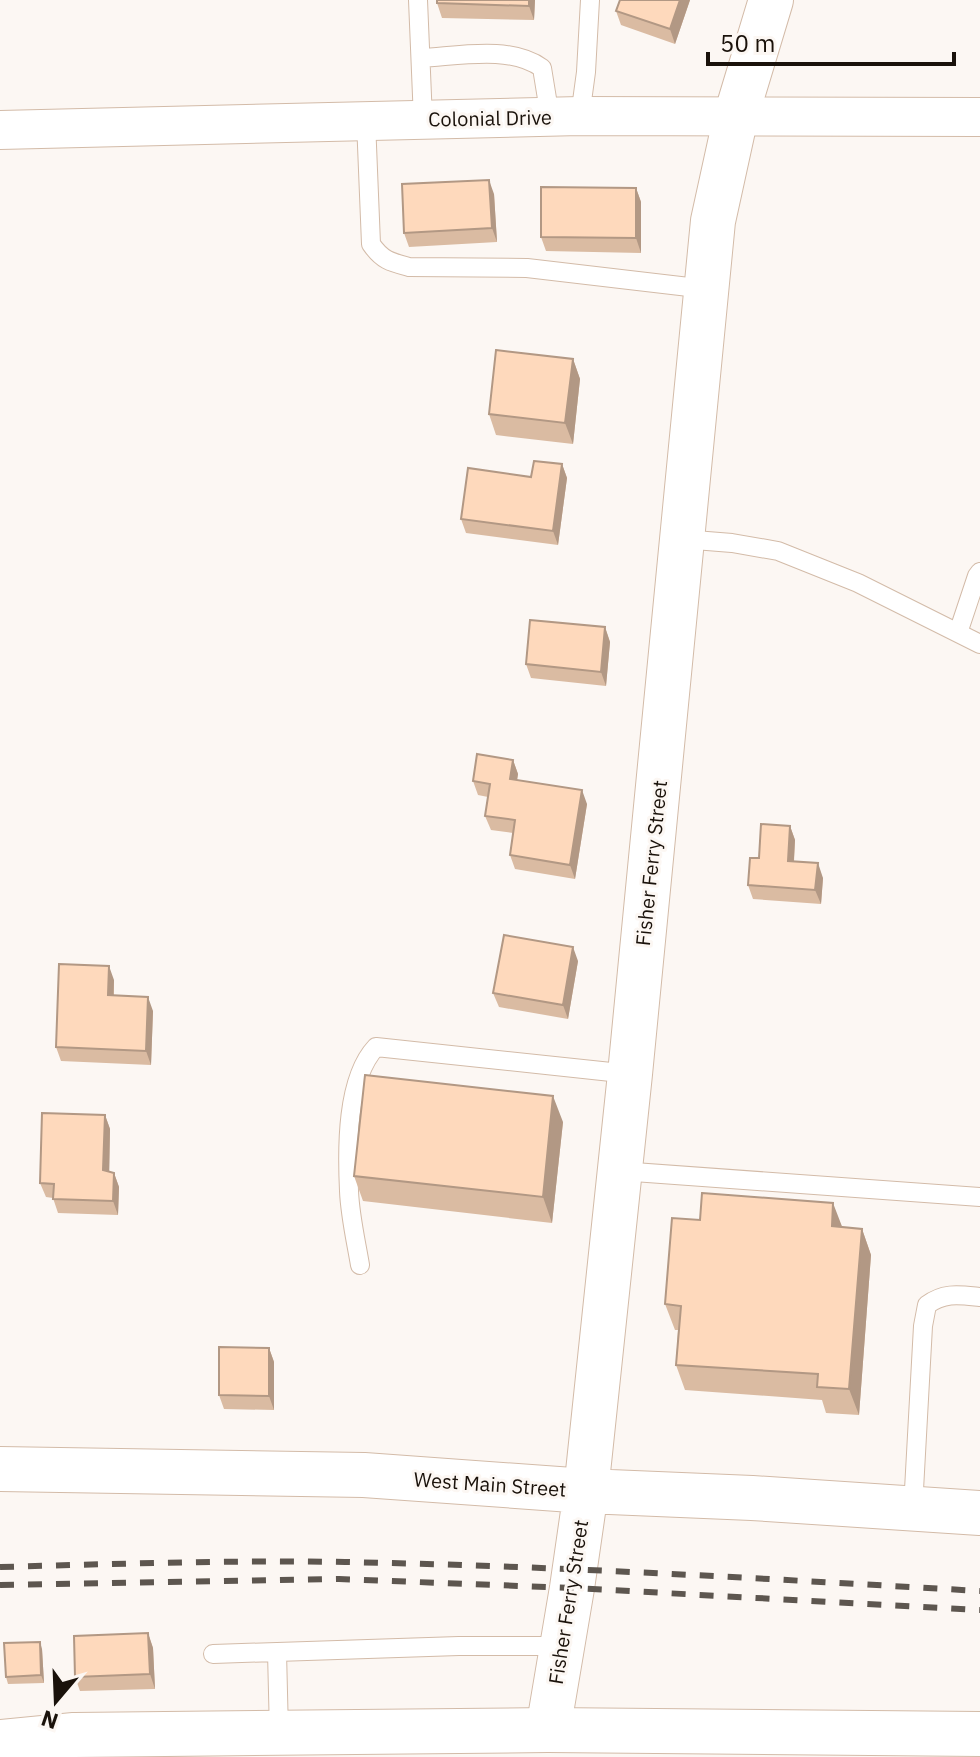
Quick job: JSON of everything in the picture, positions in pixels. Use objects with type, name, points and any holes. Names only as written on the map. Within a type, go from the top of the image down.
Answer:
[{"type":"street","name":"Fisher Ferry Street","points":[[545,1744],[586,1491],[713,221],[736,116],[771,0]]},
{"type":"street","name":"Colonial Drive","points":[[0,130],[565,116],[980,117]]},
{"type":"street","name":"West Main Street","points":[[0,1469],[364,1475],[980,1513]]},
{"type":"street","points":[[0,1742],[75,1746],[279,1733],[545,1744],[980,1734]]},
{"type":"lane","points":[[418,0],[423,120]]},
{"type":"lane","points":[[565,116],[586,72],[590,0]]},
{"type":"lane","points":[[421,58],[504,53],[530,59],[542,68],[565,116]]},
{"type":"lane","points":[[366,121],[371,244],[379,256],[392,263],[409,267],[527,268],[706,289]]},
{"type":"lane","points":[[682,539],[778,551],[858,583],[980,644]]},
{"type":"lane","points":[[958,633],[980,572]]},
{"type":"lane","points":[[360,1265],[349,1193],[349,1141],[353,1099],[360,1074],[376,1047],[630,1074]]},
{"type":"lane","points":[[620,1171],[980,1197]]},
{"type":"lane","points":[[913,1508],[923,1326],[927,1305],[947,1294],[980,1297]]},
{"type":"lane","points":[[213,1654],[561,1646]]},
{"type":"lane","points":[[277,1652],[279,1733]]},
{"type":"building","points":[[437,0],[529,0],[529,6],[437,3]]},
{"type":"building","points":[[620,0],[680,0],[670,29],[616,11]]},
{"type":"building","points":[[489,180],[492,228],[404,233],[402,184]]},
{"type":"building","points":[[541,187],[636,188],[636,238],[541,237]]},
{"type":"building","points":[[496,350],[573,359],[565,423],[489,414]]},
{"type":"building","points":[[534,461],[562,464],[553,531],[461,519],[468,468],[531,477]]},
{"type":"building","points":[[530,620],[605,627],[601,672],[526,664]]},
{"type":"building","points":[[477,754],[513,760],[510,779],[582,790],[570,865],[510,855],[515,820],[485,816],[490,784],[473,781]]},
{"type":"building","points":[[761,824],[790,826],[788,861],[818,863],[815,890],[748,885],[750,858],[759,858]]},
{"type":"building","points":[[504,935],[573,947],[563,1005],[493,993]]},
{"type":"building","points":[[59,964],[109,966],[108,995],[148,997],[146,1051],[56,1047]]},
{"type":"building","points":[[365,1075],[553,1096],[543,1197],[354,1176]]},
{"type":"building","points":[[42,1113],[105,1115],[103,1170],[114,1173],[113,1201],[53,1199],[54,1184],[40,1183]]},
{"type":"building","points":[[702,1193],[833,1203],[832,1226],[862,1229],[849,1389],[817,1387],[818,1374],[676,1365],[681,1306],[665,1304],[672,1218],[700,1220]]},
{"type":"building","points":[[219,1347],[269,1348],[269,1396],[219,1395]]},
{"type":"building","points":[[148,1633],[150,1674],[75,1677],[74,1636]]},
{"type":"building","points":[[40,1642],[41,1675],[6,1677],[4,1643]]},
{"type":"railway","points":[[0,1567],[345,1562],[663,1574],[980,1591]]},
{"type":"railway","points":[[0,1585],[339,1579],[980,1610]]}]
